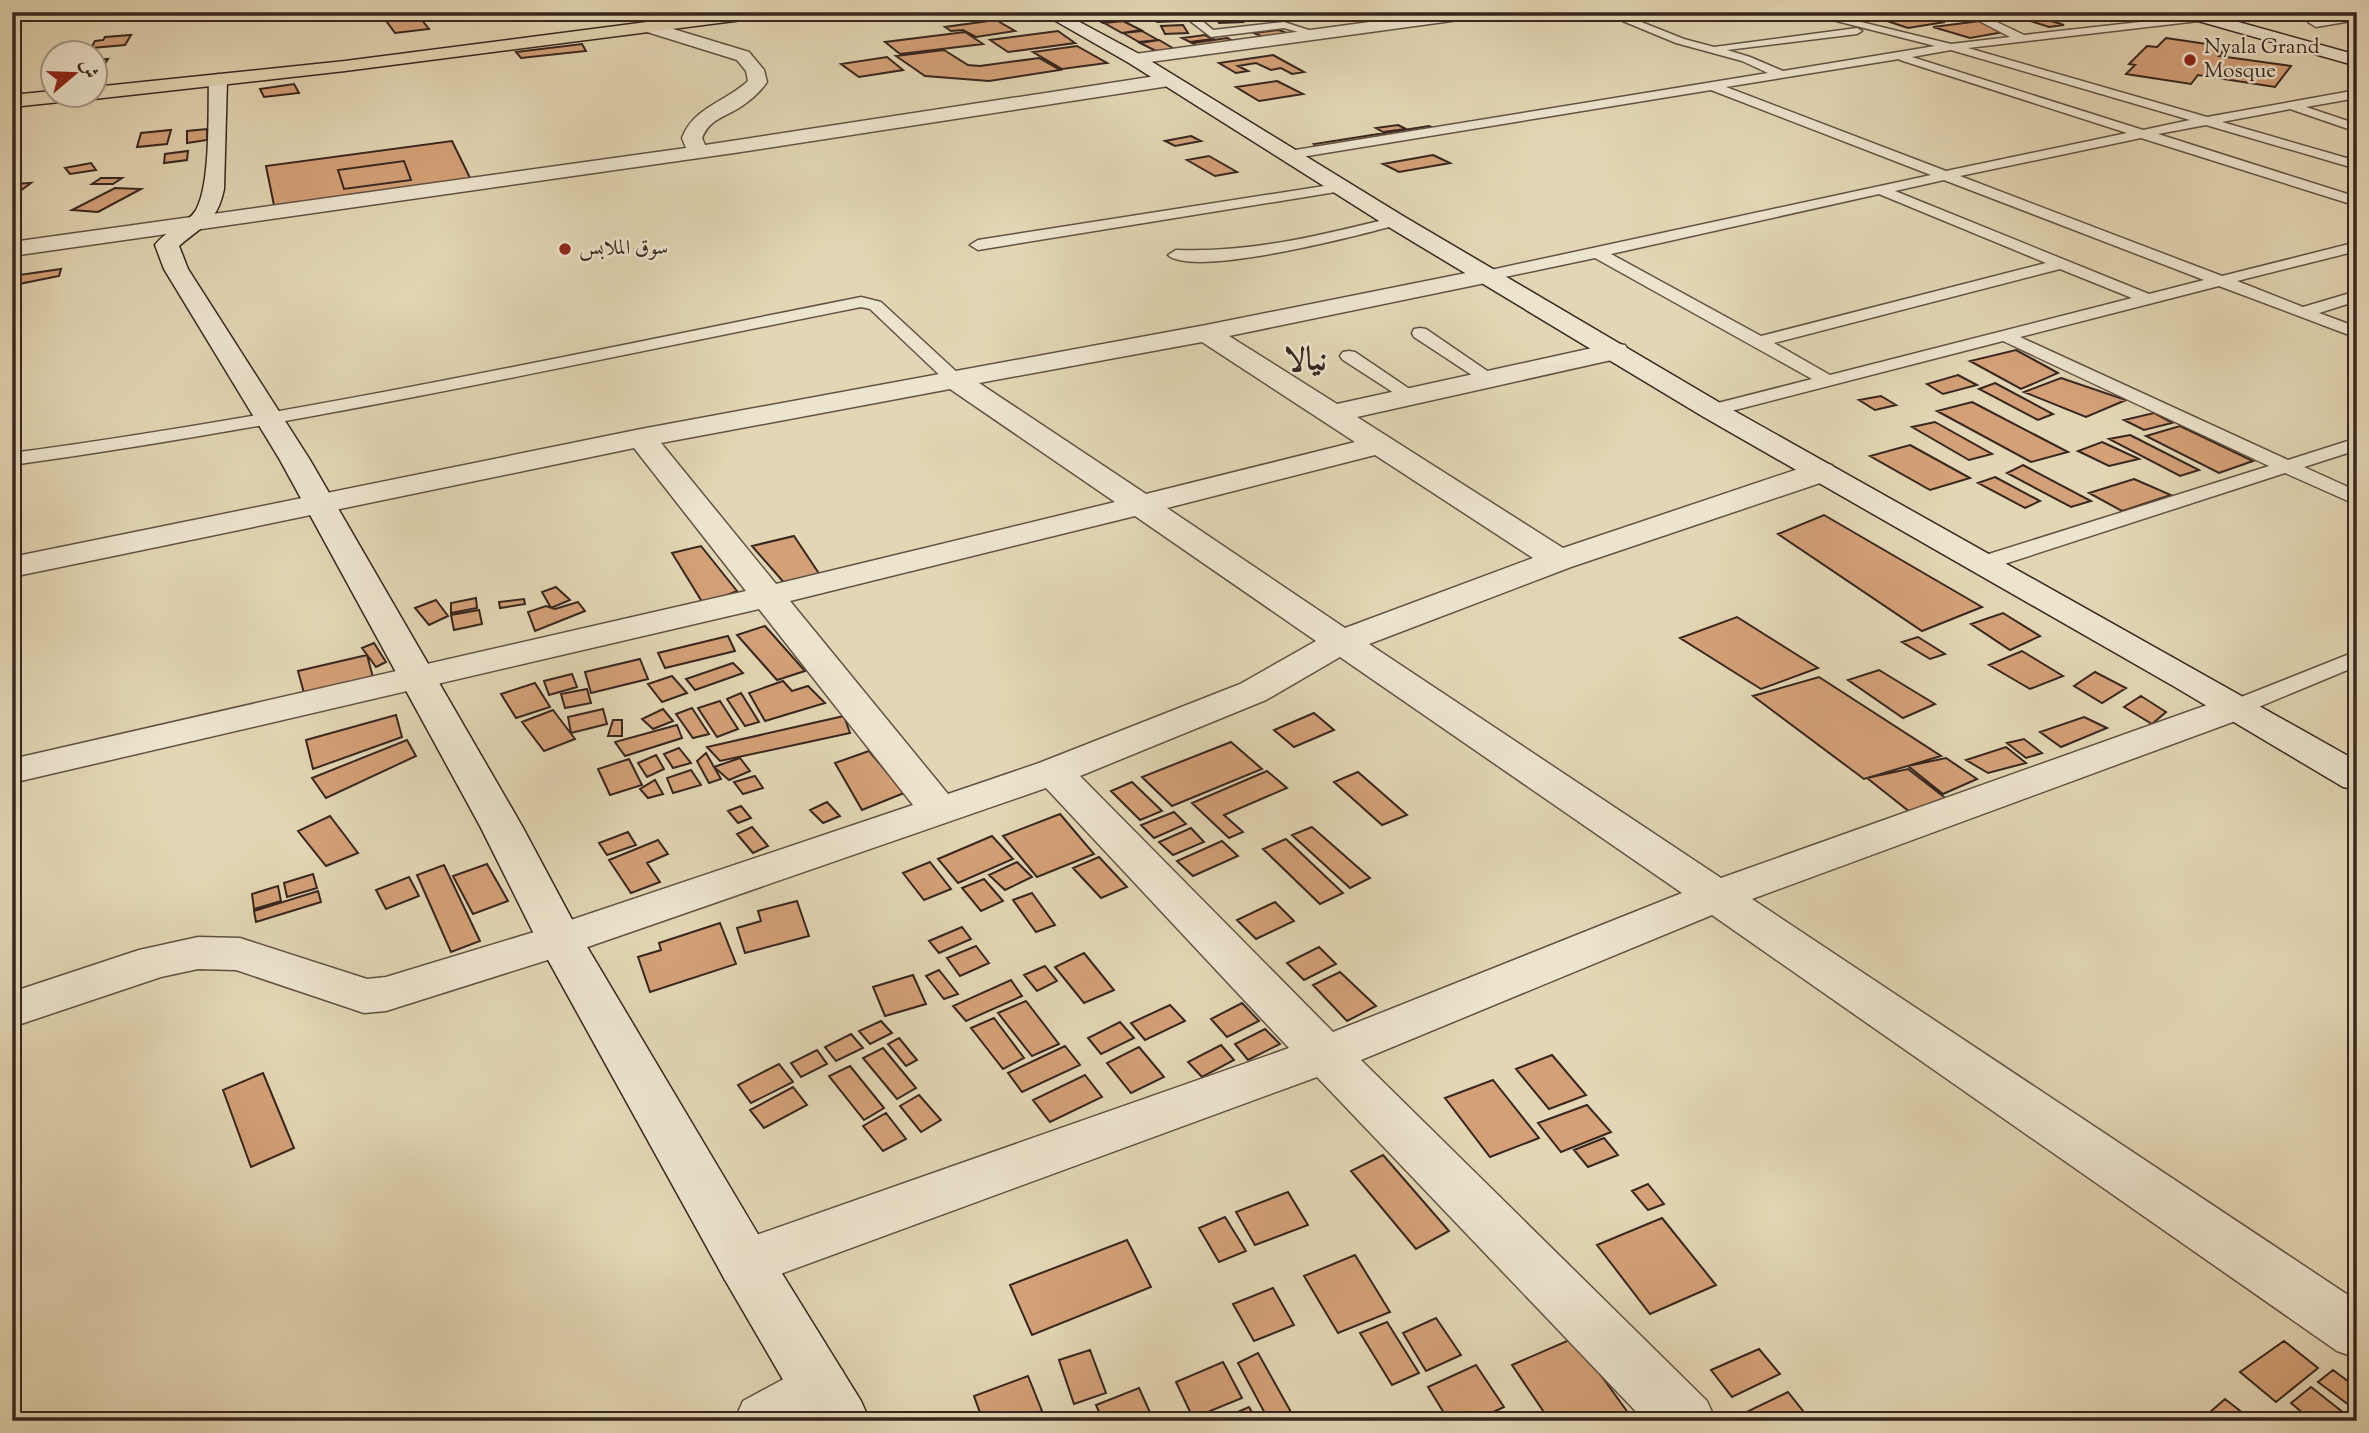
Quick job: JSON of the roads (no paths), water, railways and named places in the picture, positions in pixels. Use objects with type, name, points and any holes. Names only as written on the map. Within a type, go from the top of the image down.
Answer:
[{"type":"main road","points":[[108,92],[765,12]]},
{"type":"main road","points":[[12,101],[38,98]]},
{"type":"street","points":[[1048,12],[1135,59],[1395,221],[1712,410],[2357,778]]},
{"type":"street","points":[[1135,59],[1481,12]]},
{"type":"street","points":[[2183,12],[2357,61]]},
{"type":"street","points":[[2316,22],[2357,15]]},
{"type":"street","points":[[650,27],[743,56],[755,70],[758,82],[735,102],[695,125],[691,138],[698,152]]},
{"type":"street","points":[[218,80],[215,168],[208,208],[204,216],[174,236],[167,245],[173,262],[211,327],[271,418],[501,826],[560,940],[745,1263],[831,1405],[764,1421]]},
{"type":"street","points":[[12,249],[698,152],[1169,80]]},
{"type":"street","points":[[12,567],[320,506],[640,438],[1206,333],[1486,276]]},
{"type":"street","points":[[1206,333],[1559,560]]},
{"type":"street","points":[[1332,414],[1615,351]]},
{"type":"street","points":[[954,379],[2357,1333]]},
{"type":"street","points":[[640,438],[940,811]]},
{"type":"street","points":[[12,771],[767,596],[1143,506],[1382,444]]},
{"type":"street","points":[[12,1010],[155,962],[198,953],[240,954],[293,973],[324,980],[364,996],[386,994],[560,940],[1053,772],[1253,692],[1340,642],[1559,560],[1821,472]]},
{"type":"street","points":[[745,1263],[1325,1055],[1717,896],[2235,708]]},
{"type":"street","points":[[1053,772],[1325,1055],[1686,1421]]},
{"type":"lane","points":[[1606,12],[1709,49],[1746,59],[1782,75]]},
{"type":"lane","points":[[1807,12],[1951,47],[2356,165]]},
{"type":"lane","points":[[1820,16],[1839,12]]},
{"type":"lane","points":[[1967,12],[2021,38]]},
{"type":"lane","points":[[1189,15],[1211,34],[1284,25],[1316,34]]},
{"type":"lane","points":[[1289,155],[1951,47],[2203,18]]},
{"type":"lane","points":[[1709,49],[1875,29]]},
{"type":"lane","points":[[1898,56],[2357,202]]},
{"type":"lane","points":[[1714,86],[2357,333]]},
{"type":"lane","points":[[1486,276],[2210,121],[2352,97]]},
{"type":"lane","points":[[2291,106],[2357,128]]},
{"type":"lane","points":[[978,245],[1343,187]]},
{"type":"lane","points":[[1881,190],[2147,299]]},
{"type":"lane","points":[[1176,255],[1229,255],[1299,246],[1395,221]]},
{"type":"lane","points":[[1712,410],[2357,246]]},
{"type":"lane","points":[[1598,253],[1829,381]]},
{"type":"lane","points":[[1759,342],[2061,264]]},
{"type":"lane","points":[[2301,313],[2357,296]]},
{"type":"lane","points":[[12,459],[139,442],[271,418],[861,302],[874,305],[954,379]]},
{"type":"lane","points":[[1420,333],[1490,379]]},
{"type":"lane","points":[[2006,336],[2357,499]]},
{"type":"lane","points":[[1349,356],[1411,396]]},
{"type":"lane","points":[[1984,563],[2357,444]]},
{"type":"lane","points":[[2235,708],[2357,658]]},
{"type":"place","name":"Nyala Grand Mosque","points":[[2190,60]]},
{"type":"place","name":"سوق الملابس","points":[[565,249]]},
{"type":"district","name":"نيالا","points":[[1306,362]]}]
